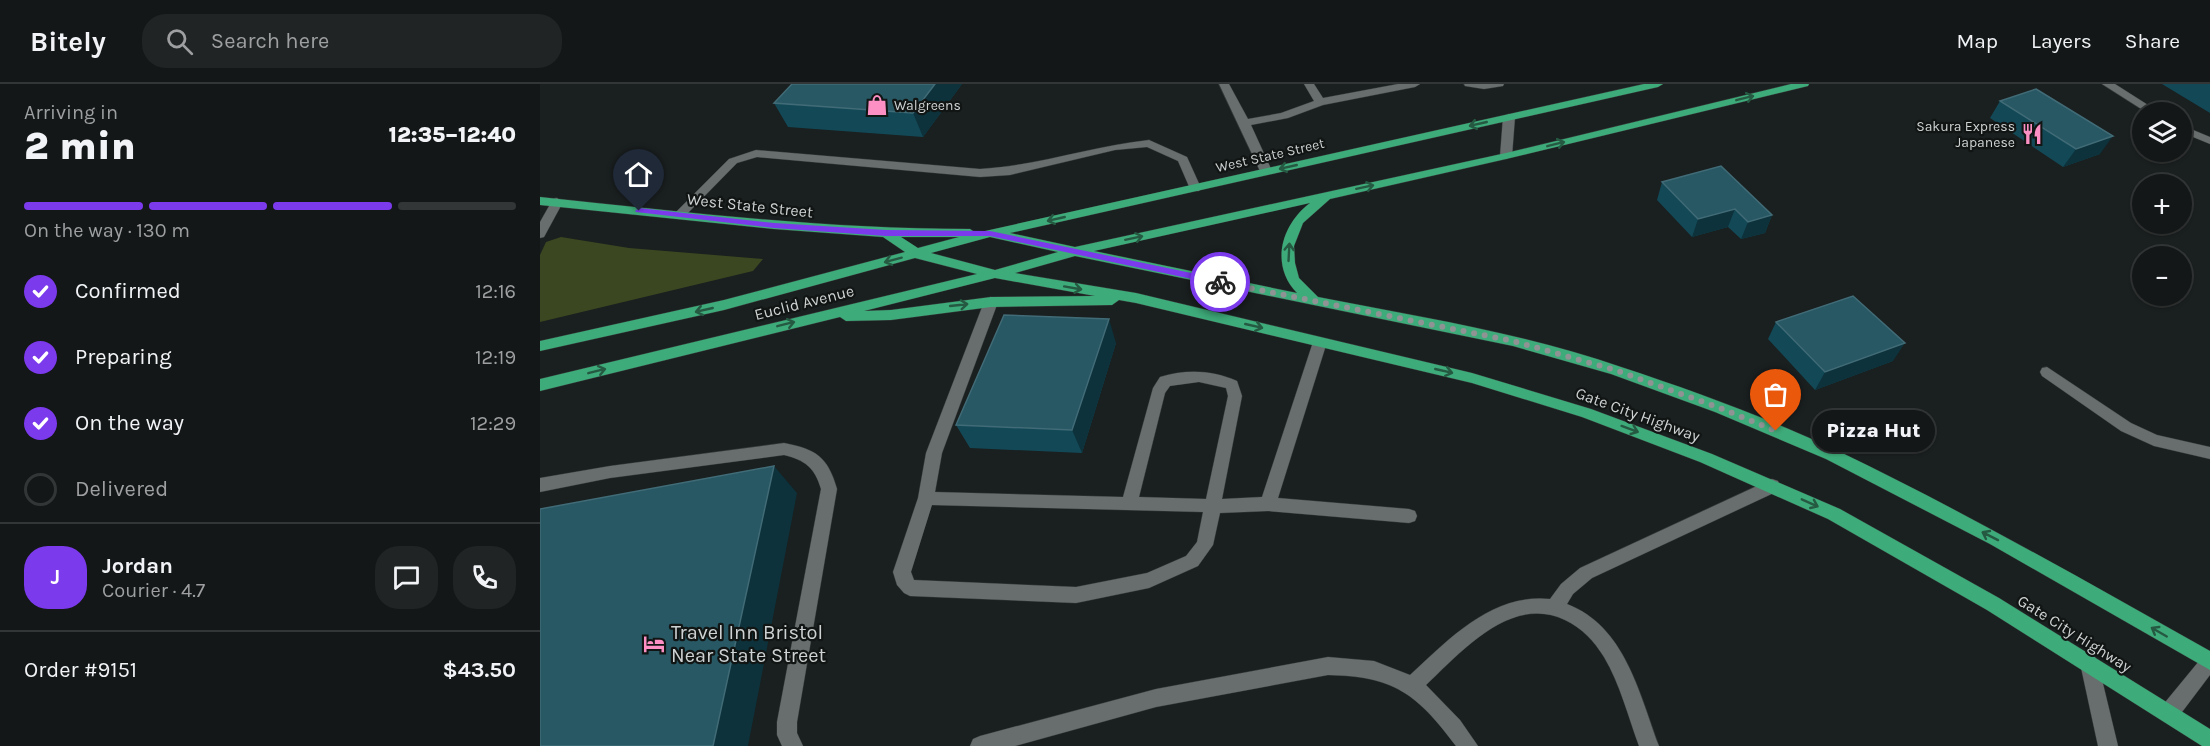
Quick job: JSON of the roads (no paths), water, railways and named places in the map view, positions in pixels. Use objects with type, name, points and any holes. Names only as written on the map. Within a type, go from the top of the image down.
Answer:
[{"type":"main road","points":[[1077,251],[1506,156],[1804,84]]},
{"type":"main road","name":"West State Street","points":[[540,201],[774,225],[886,233],[990,233],[1651,85]]},
{"type":"main road","points":[[1314,301],[1296,284],[1287,261],[1289,243],[1296,224],[1309,209],[1328,196]]},
{"type":"main road","name":"West State Street","points":[[886,233],[918,254]]},
{"type":"main road","name":"Gate City Highway","points":[[990,233],[1513,341],[1615,370],[1720,408],[1831,455],[1996,539],[2210,661]]},
{"type":"main road","name":"Euclid Avenue","points":[[540,346],[724,305],[990,233]]},
{"type":"main road","name":"Euclid Avenue","points":[[540,385],[995,274],[1077,251]]},
{"type":"main road","name":"Gate City Highway","points":[[918,254],[995,274],[1136,298],[1472,378],[1586,413],[1706,458],[1834,513],[1993,604],[2210,740]]},
{"type":"main road","points":[[818,317],[891,315],[992,302],[1083,302],[1136,298]]},
{"type":"street","points":[[1224,84],[1266,171]]},
{"type":"street","points":[[1308,84],[1320,102]]},
{"type":"street","points":[[1244,123],[1284,116],[1320,102],[1415,84]]},
{"type":"street","points":[[1469,84],[1484,86],[1499,84]]},
{"type":"street","points":[[2107,84],[2137,102]]},
{"type":"street","points":[[1506,156],[1509,117]]},
{"type":"street","points":[[2192,133],[2210,141]]},
{"type":"street","points":[[679,215],[733,161],[756,153],[980,173],[1010,171],[1115,147],[1149,142],[1183,159],[1195,188]]},
{"type":"street","points":[[540,234],[557,202]]},
{"type":"street","points":[[992,302],[934,453],[926,498],[902,572],[903,580],[910,588],[1076,595],[1149,580],[1192,561],[1205,545],[1214,506],[1235,396],[1232,385],[1217,378],[1182,377],[1165,381],[1158,392],[1129,504]]},
{"type":"street","points":[[1268,504],[1320,342]]},
{"type":"street","points":[[2047,372],[2136,431],[2154,440],[2210,453]]},
{"type":"street","points":[[540,485],[610,472],[784,449],[814,459],[824,470],[829,489],[787,722],[787,735],[793,746]]},
{"type":"street","points":[[1554,607],[1567,589],[1586,573],[1772,486]]},
{"type":"street","points":[[926,498],[1214,506],[1268,504],[1409,516]]},
{"type":"street","points":[[1413,685],[1459,643],[1500,614],[1524,606],[1554,607],[1571,613],[1594,629],[1611,650],[1649,746]]},
{"type":"street","points":[[2169,713],[2210,661]]},
{"type":"street","points":[[2089,663],[2109,746]]},
{"type":"street","points":[[981,746],[1156,698],[1328,666],[1350,665],[1379,669],[1413,685],[1447,716],[1468,746]]},
{"type":"place","name":"Walgreens","points":[[877,105]]},
{"type":"place","name":"Sakura Express Japanese","points":[[2032,134]]},
{"type":"place","name":"Pizza Hut","points":[[1776,431]]},
{"type":"place","name":"Travel Inn Bristol Near State Street","points":[[654,644]]}]
